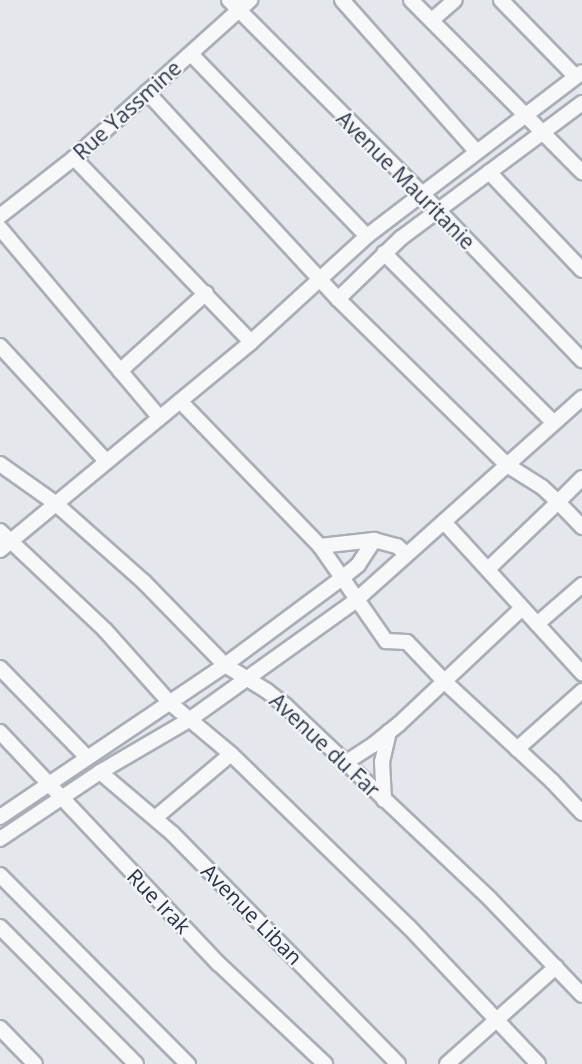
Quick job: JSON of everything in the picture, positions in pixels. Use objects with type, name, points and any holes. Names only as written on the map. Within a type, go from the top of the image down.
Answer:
[{"type":"street","name":"Rue Yassmine","points":[[0,216],[74,158],[190,54],[234,5],[250,0]]},
{"type":"street","points":[[342,0],[477,152]]},
{"type":"street","points":[[411,0],[582,172]]},
{"type":"street","points":[[432,20],[455,0]]},
{"type":"street","points":[[501,0],[579,74],[367,236],[318,278],[251,342],[55,503],[3,540],[105,630],[170,703],[231,754],[409,927],[495,1022],[538,1064]]},
{"type":"street","name":"Avenue Mauritanie","points":[[234,5],[420,195],[439,211],[582,360]]},
{"type":"street","points":[[190,54],[367,236]]},
{"type":"street","points":[[147,92],[318,278],[507,465],[542,487],[582,527]]},
{"type":"street","points":[[338,298],[384,253],[582,103]]},
{"type":"street","points":[[74,158],[251,342]]},
{"type":"street","points":[[489,172],[582,270]]},
{"type":"street","points":[[0,228],[159,417]]},
{"type":"street","points":[[384,253],[554,423]]},
{"type":"street","points":[[120,370],[206,293]]},
{"type":"street","points":[[0,346],[106,461]]},
{"type":"street","points":[[0,839],[100,772],[189,720],[355,601],[582,398]]},
{"type":"street","points":[[180,401],[320,546],[355,601],[386,641],[391,644],[407,642],[445,682],[582,813]]},
{"type":"street","name":"Avenue du Far","points":[[0,464],[55,503],[144,582],[225,665],[285,705],[490,900],[582,994]]},
{"type":"street","points":[[488,569],[582,478]]},
{"type":"street","points":[[444,522],[582,673]]},
{"type":"street","points":[[320,546],[374,540],[397,546],[406,554]]},
{"type":"street","points":[[0,817],[86,756],[225,665],[358,565],[374,540]]},
{"type":"street","points":[[537,624],[582,585]]},
{"type":"street","points":[[345,763],[389,732],[522,608]]},
{"type":"street","points":[[0,668],[86,756]]},
{"type":"street","points":[[517,749],[582,691]]},
{"type":"street","name":"Rue Irak","points":[[0,732],[219,964],[326,1064]]},
{"type":"street","points":[[384,800],[382,762],[389,732]]},
{"type":"street","points":[[155,818],[231,754]]},
{"type":"street","name":"Avenue Liban","points":[[100,772],[155,818],[398,1064]]},
{"type":"street","points":[[0,875],[188,1064]]},
{"type":"street","points":[[0,927],[136,1064]]},
{"type":"street","points":[[447,1064],[556,967]]},
{"type":"street","points":[[0,1028],[35,1064]]}]
